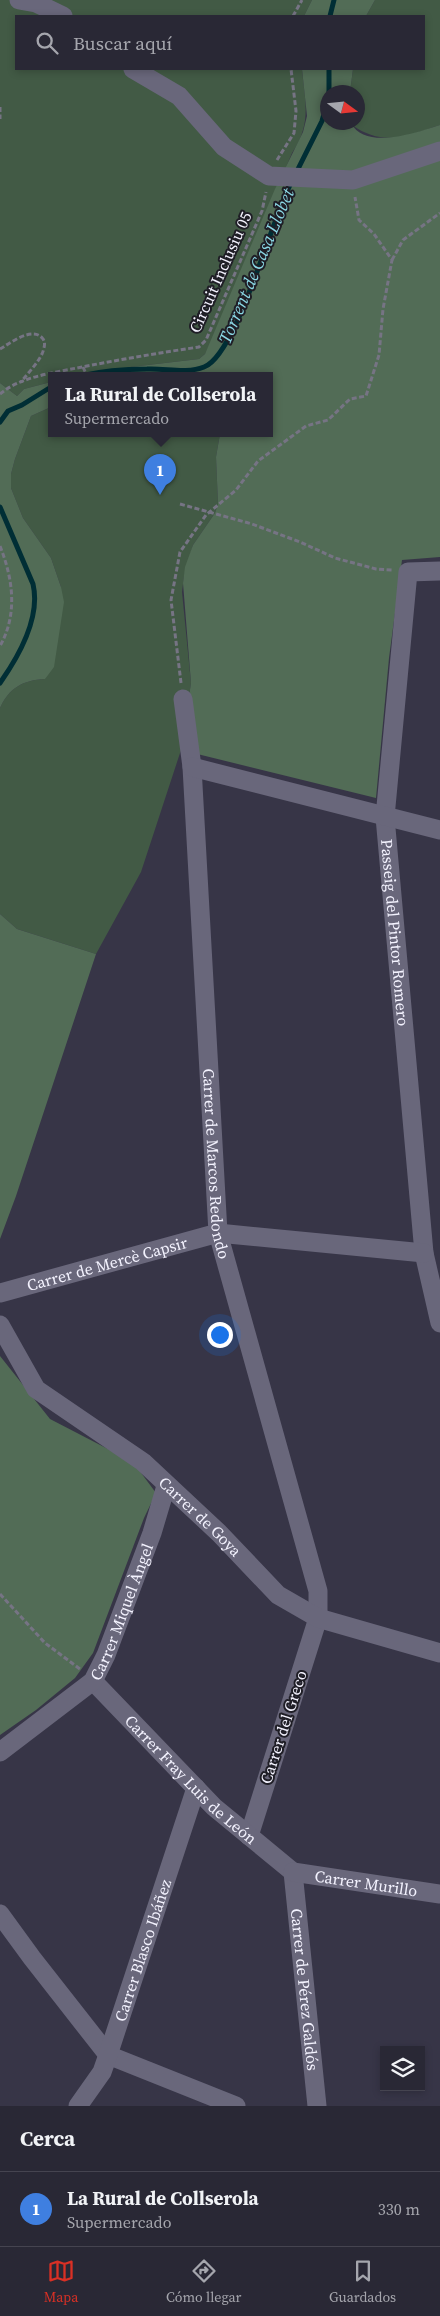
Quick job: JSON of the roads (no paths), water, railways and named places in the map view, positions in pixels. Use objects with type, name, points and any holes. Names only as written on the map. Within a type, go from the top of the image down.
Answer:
[{"type":"street","points":[[19,0],[36,3],[61,15]]},
{"type":"street","points":[[135,70],[179,96],[224,147],[269,176],[353,180],[440,151]]},
{"type":"street","name":"Passeig del Pintor Romero","points":[[440,571],[408,572],[385,817],[430,1259],[440,1323]]},
{"type":"street","name":"Carrer de Marcos Redondo","points":[[183,699],[192,767],[218,1233],[318,1591],[318,1618]]},
{"type":"street","points":[[192,767],[440,830]]},
{"type":"street","name":"Carrer de Mercè Capsir","points":[[0,1293],[218,1233],[430,1259]]},
{"type":"street","name":"Carrer de Goya","points":[[0,1325],[36,1389],[143,1462],[166,1486],[218,1533],[278,1594],[318,1618],[440,1653]]},
{"type":"street","name":"Carrer Miquel Àngel","points":[[0,1752],[93,1681],[106,1655],[152,1534],[166,1486]]},
{"type":"street","name":"Carrer del Greco","points":[[249,1836],[318,1618]]},
{"type":"street","name":"Carrer Fray Luis de León","points":[[93,1681],[196,1788],[249,1836],[293,1872]]},
{"type":"street","name":"Carrer Blasco Ibáñez","points":[[78,2106],[102,2072],[196,1788]]},
{"type":"street","name":"Carrer Murillo","points":[[293,1872],[440,1894]]},
{"type":"street","name":"Carrer de Pérez Galdós","points":[[293,1872],[317,2106]]},
{"type":"street","points":[[0,1914],[108,2055],[236,2106]]},
{"type":"waterway","name":"Torrent de Casa Llobet","points":[[330,15],[334,0]]},
{"type":"waterway","name":"Torrent de Casa Llobet","points":[[329,70],[329,85]]},
{"type":"waterway","name":"Torrent de Casa Llobet","points":[[296,173],[320,125]]},
{"type":"waterway","name":"Torrent de Casa Llobet","points":[[105,372],[130,369],[190,370],[204,367],[216,357],[229,338],[241,312],[292,181]]},
{"type":"waterway","name":"Torrent de Casa Llobet","points":[[0,422],[8,411],[22,405],[48,389]]},
{"type":"waterway","name":"Torrent de Casa Llobet","points":[[0,507],[33,584],[35,597],[34,610],[27,636],[0,683]]},
{"type":"place","name":"La Rural de Collserola","points":[[160,495]]}]
